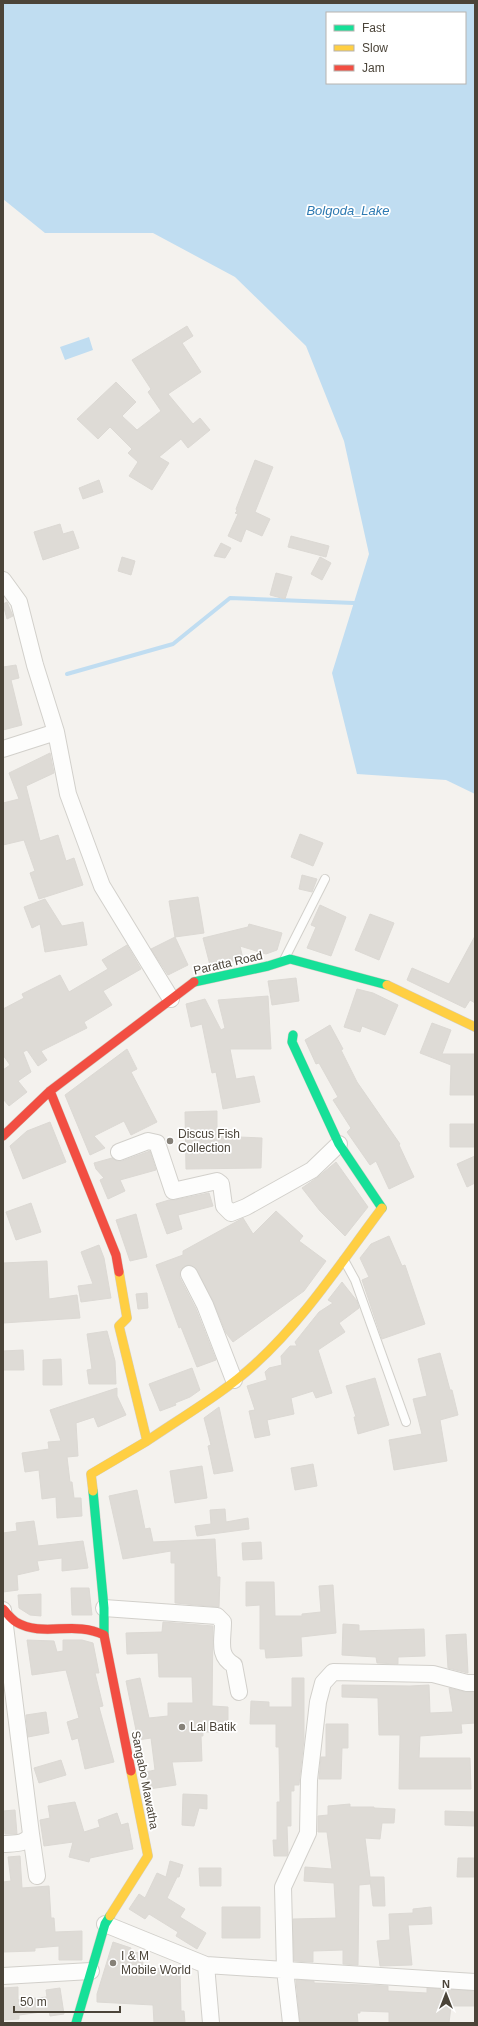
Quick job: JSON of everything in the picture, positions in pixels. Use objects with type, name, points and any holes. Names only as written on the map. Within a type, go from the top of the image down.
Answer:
[{"type":"street","points":[[3,580],[19,602],[56,732],[68,794],[102,886],[172,999]]},
{"type":"street","points":[[3,749],[56,732]]},
{"type":"street","name":"Paratta Road","points":[[3,1136],[50,1091],[196,981],[283,962],[290,959],[384,983],[475,1027]]},
{"type":"street","points":[[50,1091],[76,1152],[116,1255],[127,1318],[119,1326],[147,1441],[253,1366],[291,1328],[383,1207],[339,1144],[292,1042],[293,1034]]},
{"type":"street","points":[[119,1152],[148,1141],[157,1143],[173,1192],[217,1181],[221,1184],[224,1206],[231,1213],[246,1208],[312,1170],[339,1144]]},
{"type":"street","points":[[189,1274],[205,1304],[234,1380]]},
{"type":"street","name":"Sangabo Mawatha","points":[[76,2023],[105,1924],[148,1856],[104,1635],[104,1608],[91,1474],[147,1441]]},
{"type":"street","points":[[104,1608],[217,1616],[223,1622],[223,1655],[226,1661],[234,1665],[239,1692]]},
{"type":"street","points":[[3,1610],[16,1622],[32,1628],[87,1628],[96,1630],[104,1635]]},
{"type":"street","points":[[3,1610],[37,1876]]},
{"type":"street","points":[[290,2023],[285,1970],[283,1887],[308,1833],[309,1780],[318,1702],[323,1683],[333,1672],[357,1671],[433,1674],[467,1683],[475,1683]]},
{"type":"street","points":[[3,1844],[23,1843],[31,1834]]},
{"type":"street","points":[[105,1924],[206,1965],[475,1982]]},
{"type":"street","points":[[206,1965],[211,2023]]},
{"type":"street","points":[[3,1976],[91,1971]]},
{"type":"lane","points":[[283,962],[325,879]]},
{"type":"lane","points":[[343,1259],[355,1280],[406,1422]]},
{"type":"water","name":"Bolgoda_Lake","points":[[3,3],[475,3],[475,794],[446,780],[357,774],[332,673],[369,554],[344,441],[306,346],[235,277],[153,233],[45,233],[3,199]]},
{"type":"water","points":[[89,337],[93,350],[65,360],[60,347]]},
{"type":"building","points":[[187,326],[193,336],[182,343],[201,372],[168,394],[193,424],[200,418],[210,430],[188,448],[181,439],[159,457],[169,463],[152,490],[129,476],[138,462],[128,453],[132,449],[110,427],[98,439],[77,419],[116,382],[136,402],[122,416],[137,430],[161,411],[148,392],[151,389],[132,360]]},
{"type":"building","points":[[255,460],[273,467],[255,512],[270,519],[262,536],[246,529],[241,542],[228,536],[238,514],[235,513],[237,511],[236,509]]},
{"type":"building","points":[[99,480],[103,492],[83,499],[79,488]]},
{"type":"building","points":[[60,524],[63,534],[73,531],[79,548],[43,560],[34,532]]},
{"type":"building","points":[[291,536],[329,546],[326,557],[288,547]]},
{"type":"building","points":[[221,543],[231,548],[225,558],[214,556]]},
{"type":"building","points":[[122,557],[135,561],[131,575],[118,571]]},
{"type":"building","points":[[320,557],[331,563],[322,580],[311,574]]},
{"type":"building","points":[[276,573],[292,577],[285,599],[270,595]]},
{"type":"building","points":[[7,602],[13,616],[7,619],[3,604]]},
{"type":"building","points":[[16,665],[19,678],[11,680],[22,725],[3,730],[3,667]]},
{"type":"building","points":[[50,753],[54,773],[26,786],[40,841],[58,835],[66,861],[74,858],[83,885],[39,899],[30,873],[35,871],[24,840],[3,845],[3,803],[19,799],[9,773]]},
{"type":"building","points":[[300,834],[323,843],[313,866],[291,857]]},
{"type":"building","points":[[302,875],[317,879],[312,892],[299,889]]},
{"type":"building","points":[[198,897],[204,933],[175,937],[169,901]]},
{"type":"building","points":[[45,899],[62,926],[83,922],[87,945],[45,952],[40,924],[32,928],[24,907]]},
{"type":"building","points":[[320,905],[346,917],[331,956],[307,948],[316,927],[311,925]]},
{"type":"building","points":[[370,914],[394,923],[379,960],[355,950]]},
{"type":"building","points":[[249,924],[282,933],[277,950],[266,954],[240,946],[243,959],[210,965],[203,938],[248,927]]},
{"type":"building","points":[[475,936],[475,1003],[470,1000],[465,1008],[407,980],[412,968],[449,984]]},
{"type":"building","points":[[175,937],[188,965],[168,975],[151,949]]},
{"type":"building","points":[[127,945],[141,969],[103,991],[112,1005],[84,1022],[87,1028],[41,1051],[47,1060],[38,1066],[27,1050],[23,1052],[31,1072],[18,1081],[27,1092],[9,1106],[3,1099],[3,1070],[10,1065],[3,1055],[3,1009],[24,998],[22,994],[60,975],[69,992],[108,969],[102,960]]},
{"type":"building","points":[[296,978],[299,1001],[272,1005],[268,981]]},
{"type":"building","points":[[357,989],[373,993],[398,1005],[385,1035],[362,1026],[360,1032],[344,1027]]},
{"type":"building","points":[[268,996],[271,1049],[230,1049],[236,1079],[254,1076],[260,1102],[223,1109],[216,1072],[212,1073],[202,1024],[191,1027],[186,1004],[205,999],[221,1030],[225,1028],[218,1000]]},
{"type":"building","points":[[432,1023],[451,1030],[442,1054],[475,1054],[475,1095],[450,1095],[451,1065],[420,1053]]},
{"type":"building","points":[[330,1025],[343,1049],[341,1050],[357,1082],[400,1144],[399,1145],[414,1177],[389,1189],[376,1161],[370,1165],[347,1132],[351,1128],[333,1100],[338,1097],[319,1063],[316,1064],[305,1040]]},
{"type":"building","points":[[127,1049],[137,1069],[131,1072],[157,1122],[131,1135],[124,1121],[94,1136],[105,1148],[90,1155],[65,1095]]},
{"type":"building","points":[[217,1111],[217,1136],[262,1138],[261,1168],[186,1169],[185,1112]]},
{"type":"building","points":[[50,1122],[66,1162],[23,1179],[10,1146],[27,1131]]},
{"type":"building","points":[[450,1124],[475,1124],[475,1147],[450,1147]]},
{"type":"building","points":[[150,1151],[156,1170],[120,1180],[125,1191],[108,1199],[100,1180],[104,1178],[96,1169],[94,1163],[112,1158],[117,1161],[122,1161]]},
{"type":"building","points":[[475,1156],[475,1183],[467,1187],[457,1164]]},
{"type":"building","points":[[336,1162],[368,1207],[345,1236],[320,1211],[302,1188]]},
{"type":"building","points":[[209,1193],[213,1206],[178,1215],[182,1229],[167,1234],[156,1204],[169,1200]]},
{"type":"building","points":[[31,1203],[41,1232],[16,1240],[6,1212]]},
{"type":"building","points":[[276,1211],[303,1236],[299,1241],[326,1261],[304,1291],[233,1342],[226,1333],[213,1301],[197,1270],[190,1265],[184,1266],[180,1273],[180,1278],[196,1309],[216,1360],[197,1367],[181,1327],[179,1328],[156,1265],[183,1255],[183,1251],[243,1218],[253,1234]]},
{"type":"building","points":[[136,1214],[147,1257],[130,1261],[116,1220]]},
{"type":"building","points":[[389,1236],[402,1266],[405,1265],[425,1324],[382,1339],[362,1280],[369,1277],[360,1258],[371,1244]]},
{"type":"building","points":[[99,1245],[104,1258],[111,1298],[81,1302],[78,1286],[93,1284],[81,1252]]},
{"type":"building","points":[[47,1261],[49,1299],[77,1295],[80,1318],[3,1323],[3,1263]]},
{"type":"building","points":[[342,1282],[357,1301],[359,1308],[339,1323],[345,1332],[318,1350],[332,1393],[316,1398],[313,1391],[291,1398],[294,1414],[267,1420],[270,1435],[255,1438],[249,1411],[255,1410],[247,1386],[267,1380],[265,1372],[269,1368],[282,1365],[281,1356],[290,1346],[297,1346],[295,1342],[319,1312],[333,1303],[328,1300]]},
{"type":"building","points":[[147,1293],[148,1308],[138,1309],[136,1294]]},
{"type":"building","points":[[107,1331],[115,1361],[116,1384],[89,1384],[87,1370],[92,1369],[87,1334]]},
{"type":"building","points":[[23,1350],[24,1370],[3,1370],[3,1351]]},
{"type":"building","points":[[440,1353],[450,1390],[452,1390],[458,1415],[440,1420],[447,1461],[394,1470],[389,1440],[422,1434],[413,1399],[427,1396],[418,1359]]},
{"type":"building","points":[[61,1359],[62,1385],[43,1385],[43,1360]]},
{"type":"building","points":[[192,1368],[200,1390],[190,1397],[175,1403],[176,1405],[160,1411],[149,1384]]},
{"type":"building","points":[[375,1378],[389,1425],[358,1434],[354,1417],[356,1417],[346,1386]]},
{"type":"building","points":[[117,1388],[117,1396],[126,1415],[98,1427],[94,1417],[76,1423],[78,1456],[67,1457],[70,1482],[72,1482],[74,1498],[81,1498],[82,1516],[57,1518],[56,1497],[42,1499],[39,1470],[25,1472],[22,1453],[49,1449],[48,1442],[61,1441],[50,1410]]},
{"type":"building","points":[[219,1407],[233,1471],[214,1474],[208,1446],[211,1445],[204,1418]]},
{"type":"building","points":[[313,1464],[317,1486],[295,1490],[291,1468]]},
{"type":"building","points":[[202,1466],[207,1498],[175,1503],[170,1471]]},
{"type":"building","points":[[137,1490],[145,1529],[150,1528],[153,1542],[215,1539],[217,1577],[220,1577],[219,1607],[175,1603],[175,1563],[171,1563],[171,1551],[123,1559],[109,1496]]},
{"type":"building","points":[[225,1509],[226,1522],[248,1518],[249,1529],[197,1536],[195,1526],[211,1524],[210,1510]]},
{"type":"building","points":[[34,1521],[38,1546],[83,1541],[88,1568],[62,1571],[62,1558],[37,1561],[39,1570],[17,1575],[18,1590],[3,1592],[3,1533],[17,1531],[16,1523]]},
{"type":"building","points":[[261,1542],[262,1559],[243,1560],[242,1543]]},
{"type":"building","points":[[246,1582],[274,1582],[275,1616],[302,1616],[302,1614],[321,1612],[319,1586],[333,1585],[336,1633],[301,1637],[302,1656],[266,1658],[265,1649],[260,1649],[260,1605],[246,1606]]},
{"type":"building","points":[[71,1588],[89,1588],[92,1615],[72,1615]]},
{"type":"building","points":[[41,1594],[41,1616],[30,1615],[19,1608],[18,1595]]},
{"type":"building","points":[[163,1622],[213,1626],[212,1706],[228,1707],[228,1732],[203,1732],[203,1736],[201,1736],[202,1761],[172,1762],[176,1785],[149,1789],[146,1772],[155,1770],[151,1738],[138,1740],[126,1681],[140,1678],[149,1718],[168,1716],[168,1703],[193,1703],[192,1677],[159,1677],[158,1653],[127,1654],[126,1633],[162,1632]]},
{"type":"building","points":[[343,1624],[359,1625],[359,1631],[424,1629],[425,1656],[398,1657],[398,1664],[377,1663],[376,1657],[342,1655]]},
{"type":"building","points":[[466,1634],[468,1673],[448,1668],[446,1635]]},
{"type":"building","points":[[27,1640],[54,1641],[57,1652],[63,1651],[63,1640],[82,1640],[93,1643],[99,1673],[95,1673],[103,1706],[99,1707],[114,1762],[85,1769],[78,1738],[72,1740],[67,1722],[79,1718],[66,1670],[32,1675]]},
{"type":"building","points":[[292,1678],[304,1678],[304,1739],[299,1785],[294,1785],[294,1791],[291,1791],[291,1826],[287,1826],[288,1853],[287,1856],[274,1856],[273,1840],[277,1840],[277,1802],[280,1802],[279,1747],[276,1747],[276,1724],[250,1724],[251,1701],[269,1702],[269,1707],[292,1707]]},
{"type":"building","points":[[342,1685],[429,1685],[430,1713],[453,1712],[449,1688],[465,1692],[475,1692],[475,1723],[461,1724],[462,1733],[420,1736],[419,1758],[470,1758],[471,1789],[399,1789],[400,1735],[379,1735],[378,1698],[342,1697]]},
{"type":"building","points":[[46,1712],[49,1733],[28,1737],[26,1715]]},
{"type":"building","points":[[326,1724],[348,1724],[348,1748],[342,1748],[341,1779],[319,1779],[321,1757],[326,1757]]},
{"type":"building","points":[[61,1760],[66,1775],[39,1783],[34,1768]]},
{"type":"building","points":[[183,1794],[207,1795],[207,1809],[199,1808],[194,1826],[182,1825]]},
{"type":"building","points":[[75,1802],[84,1832],[100,1827],[98,1820],[117,1813],[121,1825],[128,1823],[133,1849],[90,1858],[89,1862],[69,1857],[73,1842],[44,1846],[40,1820],[50,1818],[48,1806]]},
{"type":"building","points":[[350,1804],[350,1807],[395,1809],[394,1823],[382,1823],[380,1839],[365,1838],[370,1877],[384,1877],[385,1906],[373,1906],[370,1880],[370,1884],[359,1885],[358,1965],[343,1964],[343,1950],[313,1951],[313,1962],[294,1961],[293,1919],[336,1918],[334,1883],[304,1881],[305,1867],[332,1869],[327,1832],[318,1832],[318,1816],[328,1815],[328,1806]]},
{"type":"building","points":[[15,1810],[17,1834],[5,1834],[3,1811]]},
{"type":"building","points":[[445,1811],[475,1812],[475,1826],[445,1825]]},
{"type":"building","points":[[20,1856],[22,1888],[49,1886],[51,1918],[54,1918],[55,1932],[82,1931],[82,1960],[59,1960],[59,1946],[35,1948],[35,1951],[3,1952],[3,1882],[11,1881],[8,1857]]},
{"type":"building","points":[[458,1858],[475,1858],[475,1877],[457,1877]]},
{"type":"building","points":[[170,1861],[183,1865],[179,1877],[177,1877],[167,1898],[185,1909],[180,1917],[206,1933],[197,1949],[176,1936],[178,1932],[149,1914],[145,1919],[129,1909],[139,1894],[145,1898],[157,1873],[166,1877]]},
{"type":"building","points":[[199,1868],[221,1868],[221,1886],[200,1886]]},
{"type":"building","points":[[222,1907],[260,1907],[260,1938],[222,1938]]},
{"type":"building","points":[[431,1907],[432,1924],[408,1925],[412,1965],[380,1966],[377,1941],[390,1940],[389,1914],[413,1913],[413,1909]]},
{"type":"building","points":[[113,1942],[131,1948],[130,1952],[144,1953],[142,1969],[180,1968],[181,2011],[184,2011],[185,2023],[154,2023],[153,2005],[97,2002],[97,1994]]},
{"type":"building","points":[[296,1980],[314,1981],[314,1983],[388,1986],[388,1991],[427,1993],[427,1988],[475,1991],[475,2006],[451,2006],[449,2023],[389,2023],[389,2012],[360,2011],[360,2013],[357,2013],[358,2023],[300,2023]]},
{"type":"building","points":[[18,1987],[18,2000],[47,1997],[46,1990],[60,1988],[64,2014],[50,2016],[49,2011],[19,2015],[19,2019],[3,2020],[3,1988]]},
{"type":"waterway","points":[[67,674],[173,644],[230,598],[354,603]]},
{"type":"traffic: fast","points":[[194,982],[268,966],[290,959],[387,985]]},
{"type":"traffic: fast","points":[[293,1035],[292,1042],[339,1144],[382,1208]]},
{"type":"traffic: fast","points":[[93,1491],[104,1608],[104,1635]]},
{"type":"traffic: fast","points":[[76,2023],[105,1924],[110,1916]]},
{"type":"traffic: slow","points":[[387,985],[475,1027]]},
{"type":"traffic: slow","points":[[147,1441],[229,1386],[272,1348],[322,1290],[382,1208]]},
{"type":"traffic: slow","points":[[93,1491],[91,1474],[147,1441],[119,1326],[127,1318],[119,1272]]},
{"type":"traffic: slow","points":[[110,1916],[148,1856],[131,1771]]},
{"type":"traffic: jam","points":[[3,1136],[50,1091],[194,982]]},
{"type":"traffic: jam","points":[[50,1091],[116,1255],[119,1272]]},
{"type":"traffic: jam","points":[[3,1609],[14,1621],[26,1627],[37,1629],[81,1629],[104,1635],[131,1771]]},
{"type":"place","name":"Discus Fish Collection","points":[[170,1141]]},
{"type":"place","name":"Lal Batik","points":[[182,1727]]},
{"type":"place","name":"I & M Mobile World","points":[[113,1963]]}]
